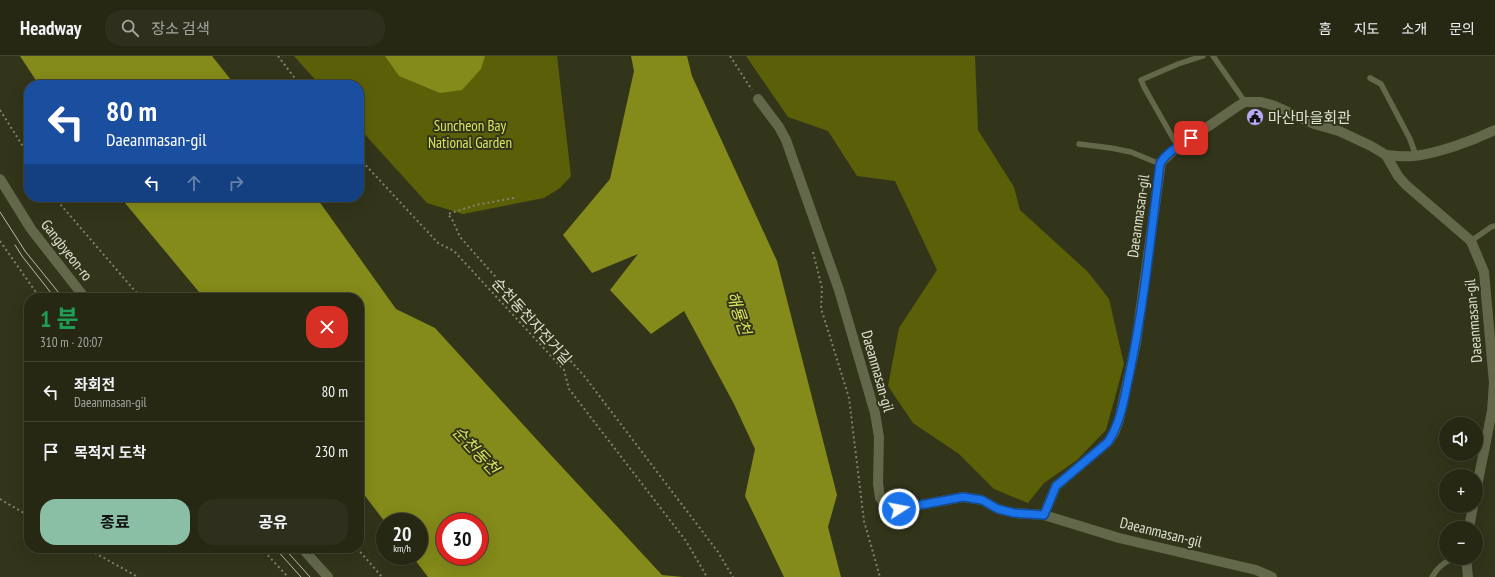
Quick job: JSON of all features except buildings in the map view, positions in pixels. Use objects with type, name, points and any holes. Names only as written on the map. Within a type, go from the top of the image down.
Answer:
[{"type":"street","name":"Daeanmasan-gil","points":[[758,99],[779,127],[786,140],[839,290],[875,413],[879,437],[878,483],[880,498],[884,503],[891,509],[899,509],[963,497],[974,498],[982,500],[998,509],[1014,513],[1044,515],[1119,538],[1256,570],[1272,577]]},
{"type":"street","name":"Daeanmasan-gil","points":[[1044,515],[1056,486],[1108,442],[1114,433],[1119,420],[1136,343],[1160,164],[1178,147],[1245,102]]},
{"type":"street","points":[[1245,102],[1261,102],[1275,106],[1314,124],[1339,131],[1386,155],[1402,157],[1416,156],[1453,146],[1495,130]]},
{"type":"street","name":"Daeanmasan-gil","points":[[1386,155],[1398,176],[1406,185],[1471,241],[1484,272],[1494,383],[1492,411],[1480,469]]},
{"type":"street","name":"Gangbyeon-ro","points":[[0,179],[31,229],[81,293]]},
{"type":"street","points":[[306,553],[328,577]]},
{"type":"street","points":[[1467,565],[1468,577]]},
{"type":"lane","points":[[1178,147],[1141,80],[1178,64],[1203,56]]},
{"type":"lane","points":[[1213,56],[1245,102]]},
{"type":"lane","points":[[1370,78],[1382,84],[1410,138],[1416,156]]},
{"type":"lane","points":[[1079,144],[1131,152],[1160,164]]},
{"type":"lane","points":[[1471,241],[1491,227],[1495,226]]},
{"type":"lane","points":[[1432,577],[1437,568],[1441,565]]},
{"type":"path","points":[[278,56],[296,80]]},
{"type":"path","points":[[730,56],[758,99]]},
{"type":"path","points":[[0,110],[24,148]]},
{"type":"path","name":"순천동천자전거길","points":[[364,163],[438,243],[454,251],[564,370],[569,389],[686,541],[707,577]]},
{"type":"path","points":[[514,198],[476,204],[448,214],[460,237],[586,377],[718,552],[733,577]]},
{"type":"path","points":[[58,202],[137,293]]},
{"type":"path","points":[[0,241],[36,293]]},
{"type":"path","points":[[812,250],[822,288],[821,308],[849,398],[864,521],[880,577]]},
{"type":"path","points":[[0,500],[24,513]]},
{"type":"path","points":[[95,553],[138,577]]},
{"type":"path","points":[[266,553],[288,577]]},
{"type":"path","points":[[361,553],[382,577]]},
{"type":"green space","name":"Suncheon Bay National Garden","points":[[294,56],[557,56],[571,176],[560,188],[544,198],[463,214],[427,203],[364,134],[364,80],[316,80]]},
{"type":"green space","points":[[746,56],[975,56],[978,130],[1014,187],[1020,210],[1088,272],[1109,299],[1124,364],[1106,430],[1077,460],[1044,483],[1028,503],[994,489],[959,454],[913,423],[888,386],[899,328],[937,270],[895,181],[857,176],[828,131],[788,117]]},
{"type":"water","points":[[20,56],[212,56],[231,80],[36,80]]},
{"type":"water","points":[[385,56],[485,56],[481,69],[462,90],[440,93],[399,76]]},
{"type":"water","name":"해룡천","points":[[631,56],[687,56],[692,76],[777,261],[837,495],[828,527],[841,577],[784,577],[745,496],[755,449],[734,404],[684,311],[651,334],[610,290],[638,254],[592,273],[563,235],[610,179],[634,71]]},
{"type":"water","name":"순천동천","points":[[124,202],[320,202],[396,309],[435,328],[662,575],[683,577],[428,577],[419,565],[428,565],[428,513],[378,513],[364,495],[364,293],[200,293]]},
{"type":"tram line","points":[[0,212],[25,251],[59,293]]},
{"type":"tram line","points":[[15,245],[51,293]]},
{"type":"tram line","points":[[279,553],[301,577]]},
{"type":"tram line","points":[[288,553],[310,577]]},
{"type":"place","name":"마산마을회관","points":[[1255,117]]},
{"type":"route","points":[[899,509],[963,497],[982,500],[998,509],[1014,513],[1044,515],[1056,486],[1108,442],[1114,433],[1119,420],[1136,343],[1160,164],[1174,150],[1191,138]]}]
